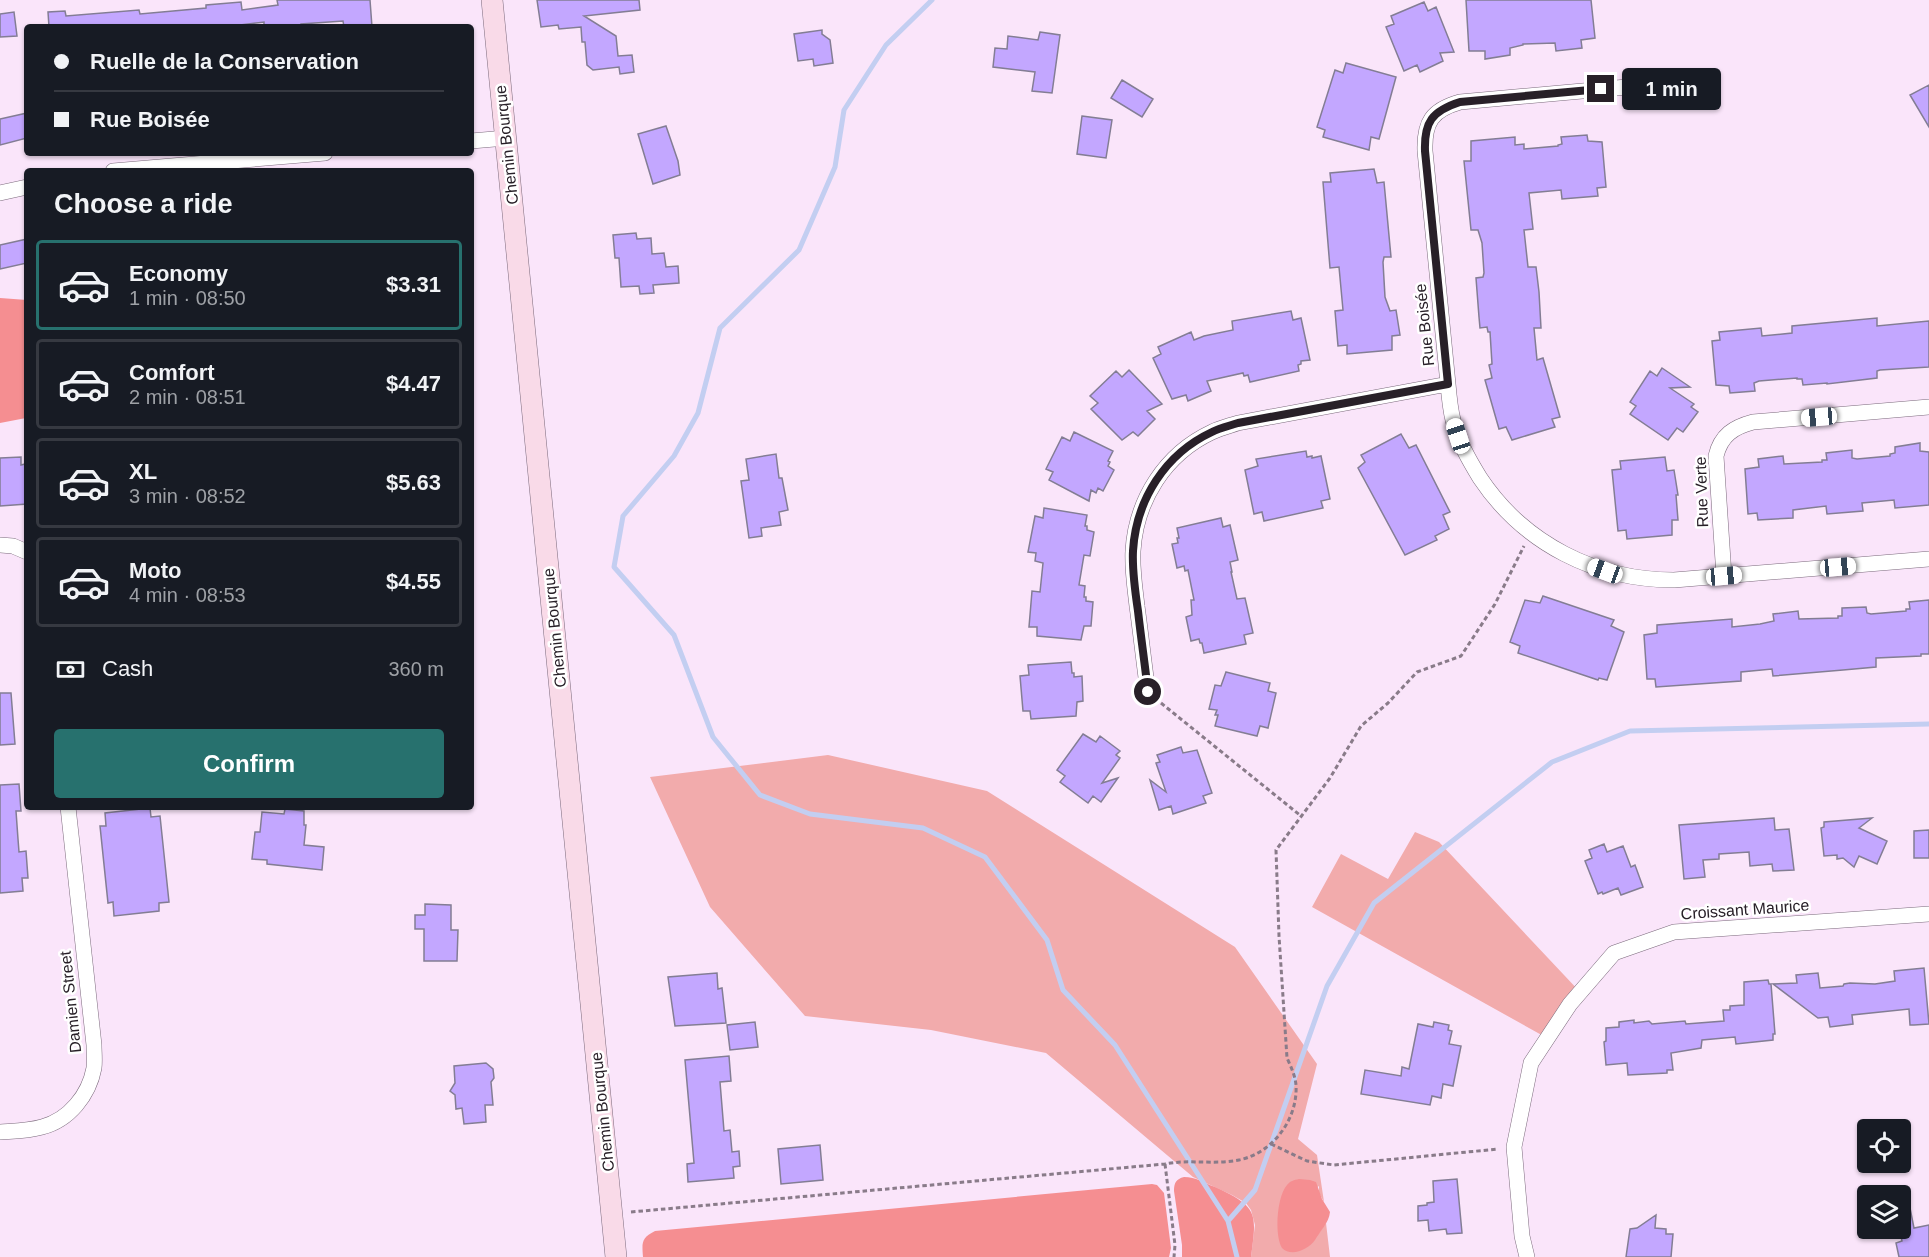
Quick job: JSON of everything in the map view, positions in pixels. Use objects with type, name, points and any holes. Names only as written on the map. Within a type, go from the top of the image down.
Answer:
[{"type":"street","name":"Chemin Bourque","points":[[492,0],[616,1257]]},
{"type":"street","name":"Rue Boisée","points":[[1649,85],[1460,102],[1438,111],[1431,118],[1424,139],[1448,384],[1453,422],[1466,454],[1501,506],[1530,533],[1566,555],[1605,571],[1628,577],[1674,580],[1929,559]]},
{"type":"street","points":[[474,141],[506,138]]},
{"type":"street","points":[[148,168],[290,156]]},
{"type":"street","points":[[0,193],[24,188]]},
{"type":"street","points":[[1148,692],[1134,577],[1135,531],[1146,498],[1158,476],[1173,458],[1190,444],[1213,431],[1238,423],[1448,384]]},
{"type":"street","name":"Rue Verte","points":[[1724,576],[1716,456],[1719,445],[1731,430],[1753,422],[1929,407]]},
{"type":"street","points":[[0,545],[13,546],[24,551]]},
{"type":"street","name":"Damien Street","points":[[0,1132],[43,1127],[62,1118],[78,1104],[89,1086],[94,1066],[94,1045],[68,810]]},
{"type":"street","name":"Croissant Maurice","points":[[1527,1257],[1522,1236],[1514,1147],[1531,1063],[1570,1004],[1614,953],[1674,932],[1929,914]]},
{"type":"path","points":[[612,1214],[1180,1161],[1239,1160],[1250,1157],[1271,1144],[1287,1123],[1295,1102],[1296,1084],[1287,1058],[1276,850],[1330,778],[1361,726],[1388,703],[1417,672],[1461,656],[1495,604],[1530,533]]},
{"type":"path","points":[[1148,692],[1301,816]]},
{"type":"path","points":[[1271,1144],[1307,1161],[1334,1166],[1514,1147]]},
{"type":"path","points":[[1165,1164],[1175,1245],[1174,1257]]},
{"type":"shaded area","points":[[0,298],[24,300],[24,418],[0,423]]},
{"type":"shaded area","points":[[828,755],[987,791],[1235,947],[1317,1064],[1298,1139],[1317,1155],[1324,1202],[1319,1193],[1319,1186],[1278,1214],[1278,1234],[1319,1233],[1326,1223],[1330,1257],[1251,1257],[1255,1225],[1251,1210],[1246,1203],[1193,1177],[1046,1053],[931,1030],[805,1016],[710,907],[650,777]]},
{"type":"shaded area","points":[[1415,832],[1439,842],[1580,992],[1547,1038],[1312,907],[1341,854],[1388,879]]},
{"type":"shaded area","points":[[1184,1177],[1215,1187],[1247,1206],[1254,1220],[1251,1257],[1182,1257],[1174,1186],[1179,1179]]},
{"type":"shaded area","points":[[1299,1179],[1316,1182],[1330,1212],[1326,1223],[1312,1244],[1299,1251],[1290,1252],[1282,1248],[1278,1234],[1279,1206],[1287,1185]]},
{"type":"shaded area","points":[[1157,1185],[1164,1193],[1171,1248],[1169,1257],[643,1257],[643,1241],[655,1231]]},
{"type":"building","points":[[277,0],[370,0],[372,24],[344,24],[343,21],[301,24],[264,24],[264,22],[248,24],[49,24],[48,12],[65,11],[66,16],[139,10],[140,14],[206,8],[206,5],[241,2],[242,10],[278,5]]},
{"type":"building","points":[[537,0],[639,0],[640,10],[584,16],[616,36],[618,56],[632,55],[634,72],[620,74],[619,67],[593,70],[587,65],[581,27],[559,29],[558,25],[541,27]]},
{"type":"building","points":[[1466,0],[1591,0],[1595,38],[1581,40],[1582,48],[1556,51],[1555,43],[1523,44],[1510,48],[1510,55],[1485,59],[1485,51],[1469,51]]},
{"type":"building","points":[[1424,2],[1428,11],[1436,7],[1454,52],[1440,53],[1443,61],[1420,72],[1417,65],[1404,71],[1386,27],[1394,24],[1391,16]]},
{"type":"building","points":[[14,12],[17,36],[0,37],[0,14]]},
{"type":"building","points":[[822,30],[822,34],[830,40],[833,63],[814,66],[813,59],[798,61],[794,34]]},
{"type":"building","points":[[1040,32],[1060,35],[1052,93],[1032,91],[1035,72],[993,67],[995,48],[1007,49],[1008,36],[1038,40]]},
{"type":"building","points":[[1346,63],[1396,77],[1379,139],[1371,137],[1369,150],[1323,137],[1325,130],[1317,127],[1335,70],[1343,73]]},
{"type":"building","points":[[1122,80],[1153,99],[1142,117],[1111,98]]},
{"type":"building","points":[[1929,85],[1929,127],[1910,95]]},
{"type":"building","points":[[24,114],[24,139],[0,145],[0,119]]},
{"type":"building","points":[[1082,116],[1112,120],[1106,158],[1077,154]]},
{"type":"building","points":[[666,126],[678,161],[680,175],[653,184],[638,134]]},
{"type":"building","points":[[1587,135],[1588,141],[1602,142],[1606,187],[1597,188],[1598,196],[1562,199],[1561,190],[1529,193],[1533,229],[1524,230],[1528,267],[1536,267],[1539,292],[1541,328],[1534,328],[1537,360],[1543,358],[1560,417],[1552,419],[1555,427],[1512,440],[1506,427],[1499,429],[1485,380],[1492,378],[1489,365],[1492,364],[1490,332],[1487,327],[1480,328],[1479,317],[1476,278],[1483,277],[1484,273],[1482,243],[1478,230],[1471,230],[1464,161],[1471,161],[1471,141],[1515,137],[1515,145],[1524,144],[1524,149],[1558,146],[1562,144],[1561,137]]},
{"type":"building","points":[[1374,169],[1377,183],[1384,182],[1391,257],[1384,257],[1383,262],[1385,297],[1390,311],[1396,310],[1400,335],[1392,336],[1392,350],[1347,354],[1347,345],[1338,346],[1335,311],[1343,310],[1339,267],[1330,268],[1323,182],[1331,182],[1330,173]]},
{"type":"building","points":[[636,233],[637,239],[651,238],[652,254],[664,253],[666,267],[678,266],[679,283],[653,285],[654,293],[640,294],[639,286],[621,287],[619,258],[615,258],[613,235]]},
{"type":"building","points":[[24,240],[24,264],[0,269],[0,245]]},
{"type":"building","points":[[1291,311],[1293,320],[1301,318],[1310,360],[1301,361],[1298,365],[1299,371],[1250,382],[1248,375],[1244,376],[1243,373],[1207,381],[1211,391],[1188,401],[1186,395],[1172,399],[1153,358],[1161,354],[1158,347],[1191,332],[1194,340],[1233,330],[1232,321]]},
{"type":"building","points":[[1877,318],[1877,326],[1929,321],[1929,367],[1880,370],[1877,371],[1877,378],[1827,384],[1803,385],[1802,379],[1797,378],[1759,381],[1754,383],[1755,391],[1730,393],[1729,386],[1716,385],[1712,341],[1720,340],[1719,332],[1761,328],[1762,336],[1792,333],[1792,326]]},
{"type":"building","points":[[1662,368],[1690,387],[1670,388],[1694,404],[1691,407],[1698,412],[1683,432],[1677,428],[1668,440],[1630,414],[1636,406],[1630,402],[1650,371],[1657,376]]},
{"type":"building","points":[[1129,370],[1162,404],[1147,411],[1155,419],[1138,436],[1133,432],[1122,440],[1091,409],[1098,403],[1090,396],[1116,371],[1122,377]]},
{"type":"building","points":[[1074,432],[1113,451],[1108,466],[1114,470],[1103,491],[1098,488],[1096,493],[1091,490],[1089,501],[1049,480],[1053,472],[1046,469],[1062,437],[1070,441]]},
{"type":"building","points":[[1401,434],[1409,448],[1416,445],[1450,512],[1443,515],[1449,529],[1435,536],[1437,540],[1405,555],[1358,468],[1365,462],[1361,455]]},
{"type":"building","points":[[1920,443],[1920,451],[1929,452],[1929,505],[1895,508],[1894,500],[1862,503],[1863,511],[1827,514],[1826,506],[1793,510],[1793,518],[1758,520],[1757,513],[1748,514],[1745,469],[1759,467],[1758,459],[1783,456],[1784,464],[1822,462],[1822,460],[1827,460],[1826,453],[1852,450],[1852,458],[1857,459],[1890,456],[1895,453],[1895,447]]},
{"type":"building","points":[[1306,451],[1307,457],[1321,456],[1330,499],[1321,501],[1323,508],[1264,521],[1262,512],[1254,514],[1245,470],[1258,466],[1256,459]]},
{"type":"building","points":[[776,454],[779,478],[782,478],[788,510],[779,512],[781,525],[761,528],[762,536],[749,538],[741,481],[749,480],[746,459]]},
{"type":"building","points":[[21,457],[21,465],[24,464],[24,504],[0,506],[0,458]]},
{"type":"building","points":[[1665,457],[1667,471],[1674,470],[1678,495],[1676,495],[1678,520],[1672,520],[1672,535],[1627,539],[1626,530],[1618,531],[1612,470],[1621,469],[1620,461]]},
{"type":"building","points":[[1044,508],[1087,515],[1085,526],[1087,530],[1094,532],[1090,556],[1084,555],[1079,585],[1085,586],[1086,601],[1093,602],[1091,626],[1084,626],[1081,640],[1037,636],[1037,627],[1029,627],[1032,591],[1040,592],[1043,563],[1035,561],[1036,553],[1028,552],[1035,516],[1043,518]]},
{"type":"building","points":[[1221,518],[1223,527],[1230,525],[1238,560],[1230,562],[1231,572],[1237,599],[1245,598],[1253,633],[1244,635],[1246,644],[1204,653],[1199,639],[1191,641],[1186,617],[1192,615],[1191,600],[1194,600],[1188,570],[1185,571],[1184,566],[1177,568],[1172,544],[1178,543],[1177,528]]},
{"type":"building","points":[[1543,596],[1614,620],[1611,626],[1624,632],[1607,680],[1599,678],[1598,680],[1518,653],[1520,646],[1510,642],[1525,600],[1540,603]]},
{"type":"building","points":[[1929,600],[1929,654],[1876,658],[1876,667],[1773,676],[1772,669],[1741,672],[1741,681],[1656,687],[1655,679],[1647,679],[1644,635],[1657,633],[1657,625],[1732,619],[1732,627],[1774,621],[1773,614],[1798,611],[1799,619],[1838,618],[1842,616],[1842,608],[1866,607],[1867,613],[1871,614],[1906,611],[1910,609],[1909,602]]},
{"type":"building","points":[[1071,662],[1074,677],[1082,676],[1083,701],[1077,702],[1076,716],[1031,719],[1030,711],[1023,711],[1020,676],[1029,675],[1028,665]]},
{"type":"building","points":[[1226,672],[1270,683],[1268,691],[1276,693],[1268,728],[1260,726],[1257,736],[1215,726],[1217,710],[1209,709],[1215,685],[1221,686]]},
{"type":"building","points":[[0,693],[11,693],[15,744],[0,745]]},
{"type":"building","points":[[1083,734],[1096,742],[1100,736],[1120,751],[1116,755],[1120,758],[1102,783],[1118,778],[1101,802],[1093,796],[1088,803],[1060,782],[1065,776],[1057,770]]},
{"type":"building","points":[[1181,747],[1183,753],[1197,750],[1212,793],[1203,796],[1206,803],[1173,814],[1171,806],[1159,810],[1150,780],[1166,792],[1156,763],[1160,762],[1157,755]]},
{"type":"building","points":[[19,784],[21,811],[16,811],[19,852],[26,851],[28,878],[22,878],[23,891],[0,893],[0,785]]},
{"type":"building","points":[[150,810],[151,817],[160,816],[169,902],[159,903],[159,911],[114,916],[113,902],[108,903],[100,826],[106,826],[105,813]]},
{"type":"building","points":[[285,810],[304,811],[304,825],[306,825],[304,845],[324,847],[322,870],[267,864],[267,860],[252,859],[255,832],[260,832],[262,812],[284,814]]},
{"type":"building","points":[[1774,818],[1775,830],[1789,829],[1794,870],[1773,871],[1772,864],[1750,866],[1749,852],[1719,854],[1719,859],[1703,860],[1705,877],[1684,879],[1679,825]]},
{"type":"building","points":[[1872,818],[1859,828],[1887,841],[1877,864],[1859,856],[1854,867],[1843,858],[1837,859],[1837,855],[1824,856],[1821,828],[1824,827],[1824,822]]},
{"type":"building","points":[[1929,830],[1929,858],[1914,858],[1914,831]]},
{"type":"building","points":[[1604,844],[1607,852],[1623,846],[1631,867],[1635,865],[1643,887],[1621,895],[1618,888],[1598,894],[1585,861],[1592,858],[1589,850]]},
{"type":"building","points":[[425,904],[451,905],[451,930],[458,930],[457,961],[424,961],[424,929],[415,929],[415,915],[425,915]]},
{"type":"building","points":[[1924,968],[1929,1024],[1910,1025],[1909,1009],[1852,1015],[1853,1024],[1830,1027],[1828,1017],[1818,1018],[1773,984],[1797,983],[1796,975],[1818,973],[1820,988],[1843,986],[1850,983],[1875,984],[1895,981],[1894,971]]},
{"type":"building","points":[[717,973],[718,989],[722,988],[726,1023],[675,1026],[668,977]]},
{"type":"building","points":[[1768,980],[1771,984],[1775,1034],[1773,1034],[1773,1040],[1736,1044],[1735,1037],[1702,1040],[1701,1048],[1671,1053],[1673,1070],[1667,1070],[1667,1073],[1628,1075],[1627,1063],[1606,1065],[1604,1042],[1606,1041],[1606,1028],[1619,1027],[1619,1022],[1634,1020],[1634,1023],[1649,1021],[1652,1024],[1724,1021],[1723,1010],[1730,1010],[1730,1006],[1744,1005],[1744,982]]},
{"type":"building","points":[[755,1022],[758,1047],[730,1050],[727,1025]]},
{"type":"building","points":[[1434,1022],[1449,1025],[1448,1030],[1452,1031],[1449,1044],[1461,1046],[1453,1086],[1443,1084],[1441,1098],[1432,1096],[1430,1105],[1361,1094],[1365,1070],[1401,1076],[1402,1067],[1409,1069],[1418,1024],[1433,1027]]},
{"type":"building","points":[[729,1056],[731,1081],[720,1082],[724,1131],[730,1130],[732,1152],[739,1151],[740,1166],[733,1167],[734,1178],[688,1182],[687,1164],[694,1163],[685,1060]]},
{"type":"building","points":[[486,1063],[493,1069],[494,1078],[491,1082],[493,1105],[485,1105],[486,1122],[464,1124],[462,1108],[456,1109],[455,1095],[450,1091],[455,1083],[454,1066]]},
{"type":"building","points":[[820,1145],[823,1180],[781,1184],[778,1149]]},
{"type":"building","points":[[1457,1179],[1462,1233],[1447,1234],[1446,1229],[1429,1231],[1428,1220],[1418,1221],[1418,1206],[1434,1202],[1433,1181]]},
{"type":"building","points":[[1911,1213],[1914,1228],[1929,1225],[1929,1257],[1899,1257],[1896,1243],[1902,1241],[1902,1239],[1911,1239]]},
{"type":"building","points":[[1656,1215],[1655,1228],[1666,1229],[1666,1234],[1673,1234],[1671,1257],[1626,1257],[1630,1229],[1637,1228]]},
{"type":"waterway","points":[[932,0],[886,45],[844,110],[835,167],[799,250],[720,328],[698,413],[674,456],[623,516],[614,567],[674,635],[713,737],[760,795],[810,814],[923,828],[985,857],[1047,940],[1063,990],[1115,1045],[1228,1221],[1237,1257]]},
{"type":"waterway","points":[[1228,1221],[1255,1190],[1327,986],[1374,903],[1552,762],[1630,731],[1929,724]]},
{"type":"route","points":[[1148,692],[1133,553],[1139,514],[1158,476],[1173,458],[1190,444],[1213,431],[1238,423],[1448,384],[1424,139],[1431,118],[1438,111],[1460,102],[1601,89]]}]
